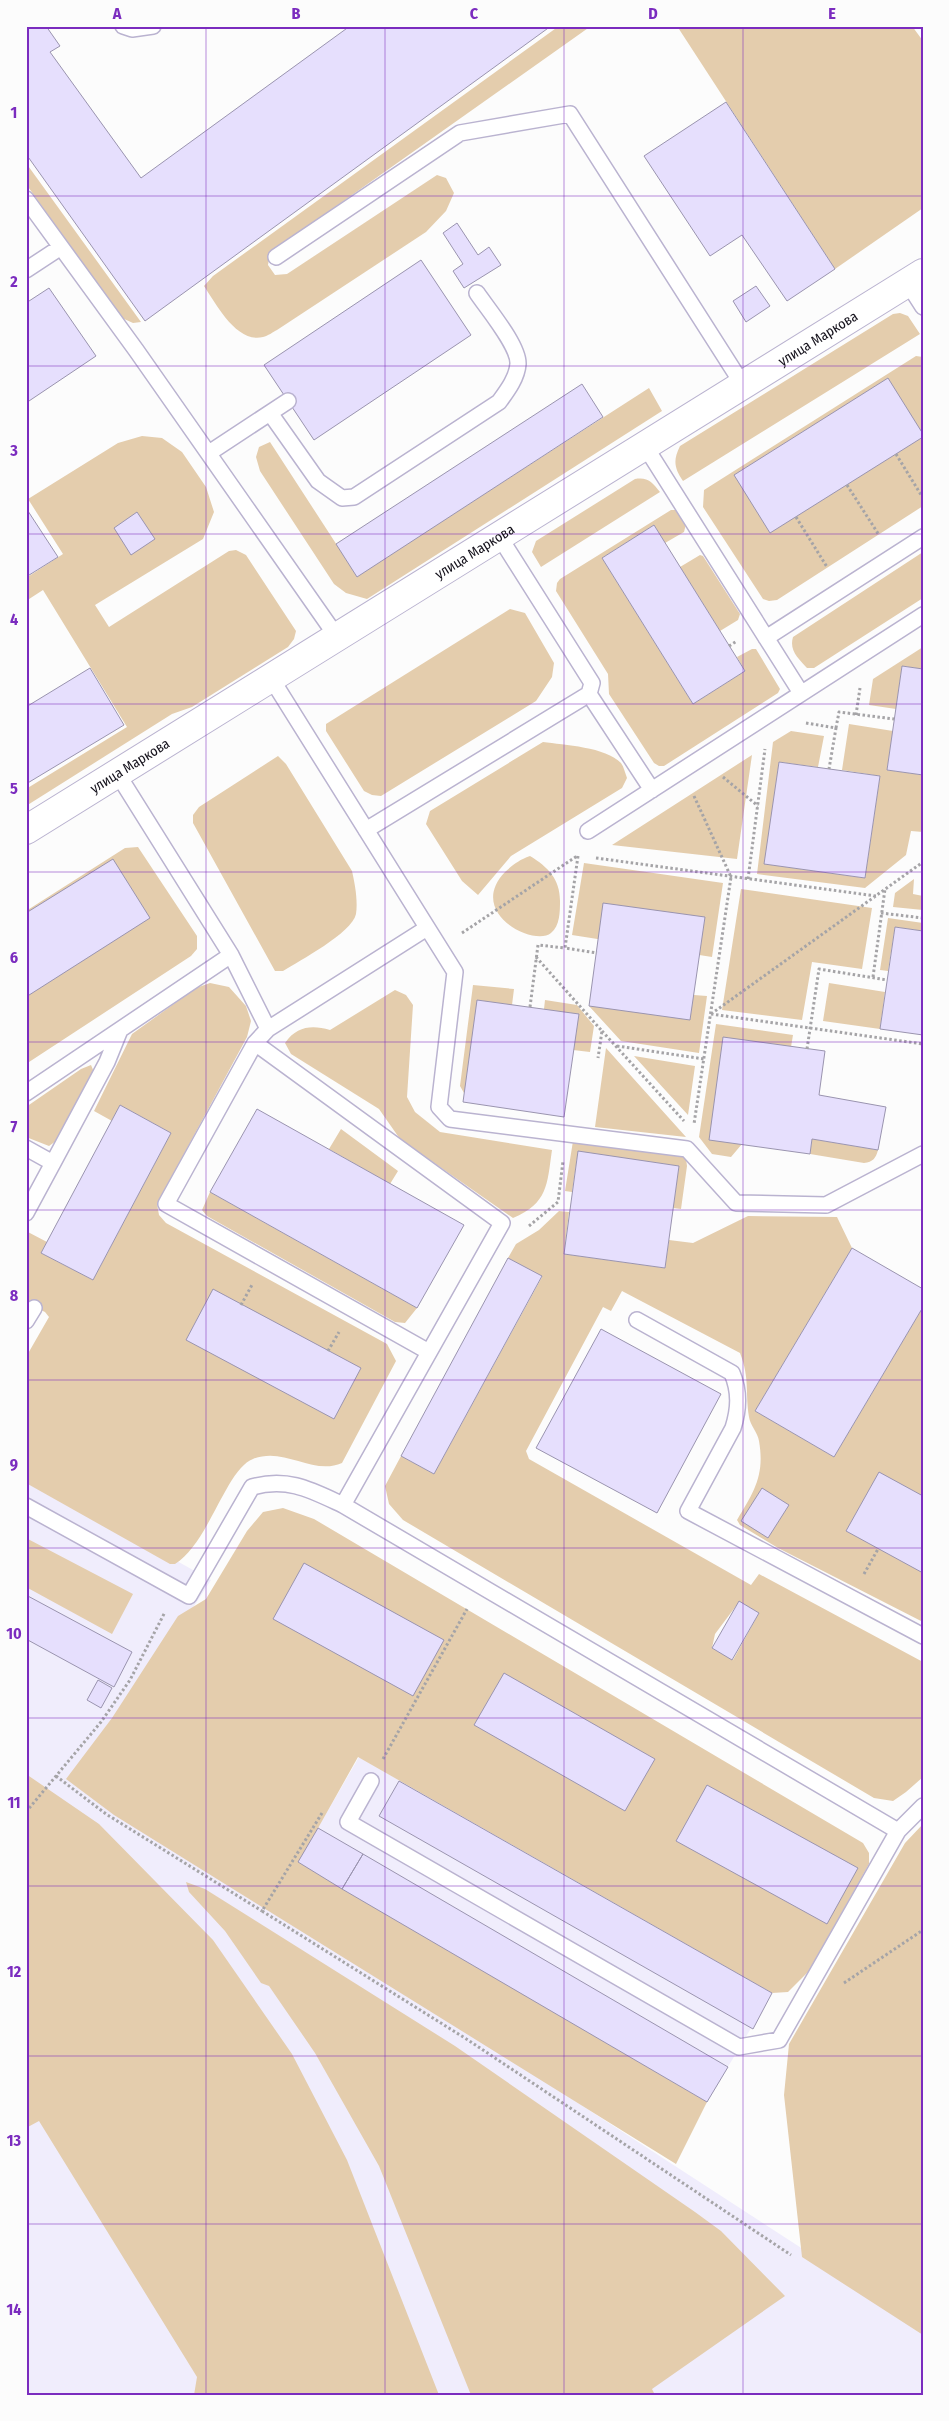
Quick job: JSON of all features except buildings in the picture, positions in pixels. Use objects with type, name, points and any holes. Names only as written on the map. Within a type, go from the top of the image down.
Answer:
[{"type":"street","name":"улица Маркова","points":[[26,830],[915,278]]},
{"type":"lane","points":[[123,26],[132,29],[153,26]]},
{"type":"lane","points":[[276,257],[460,133],[570,114],[743,385]]},
{"type":"lane","points":[[26,199],[337,637]]},
{"type":"lane","points":[[26,270],[61,247]]},
{"type":"lane","points":[[915,278],[923,307]]},
{"type":"lane","points":[[270,413],[318,480],[342,498],[354,497],[499,402],[508,389],[518,363],[515,351],[477,293]]},
{"type":"lane","points":[[208,453],[288,401]]},
{"type":"lane","points":[[645,446],[801,693]]},
{"type":"lane","points":[[366,830],[589,694],[592,683],[500,536]]},
{"type":"lane","points":[[766,638],[923,537]]},
{"type":"lane","points":[[588,831],[923,615]]},
{"type":"lane","points":[[271,678],[454,972],[439,1107],[450,1118],[687,1149],[736,1203],[826,1205],[923,1154]]},
{"type":"lane","points":[[589,694],[652,790]]},
{"type":"lane","points":[[117,773],[231,955],[268,1029]]},
{"type":"lane","points":[[427,928],[268,1029],[256,1043],[166,1204],[429,1352]]},
{"type":"lane","points":[[26,1093],[231,955]]},
{"type":"lane","points":[[26,1212],[107,1062],[120,1030]]},
{"type":"lane","points":[[256,1043],[502,1222],[344,1505]]},
{"type":"lane","points":[[26,1148],[53,1162]]},
{"type":"lane","points":[[637,1320],[732,1373],[737,1385],[737,1414],[733,1428],[688,1512],[923,1636]]},
{"type":"lane","points":[[26,1506],[189,1596],[252,1488],[270,1482],[292,1484],[344,1505],[898,1831]]},
{"type":"lane","points":[[371,1781],[348,1822],[739,2048],[779,2040],[898,1831],[923,1806]]},
{"type":"path","points":[[896,454],[923,498]]},
{"type":"path","points":[[847,485],[893,556]]},
{"type":"path","points":[[796,517],[842,589]]},
{"type":"path","points":[[836,728],[839,712],[894,720]]},
{"type":"path","points":[[748,879],[766,743]]},
{"type":"path","points":[[720,775],[758,806]]},
{"type":"path","points":[[692,793],[731,877],[693,1132]]},
{"type":"path","points":[[565,948],[578,855]]},
{"type":"path","points":[[440,949],[578,855],[876,896]]},
{"type":"path","points":[[711,1014],[923,862]]},
{"type":"path","points":[[873,978],[885,889]]},
{"type":"path","points":[[882,913],[923,918]]},
{"type":"path","points":[[530,1007],[538,945],[597,952]]},
{"type":"path","points":[[536,957],[687,1124]]},
{"type":"path","points":[[807,1049],[818,969],[887,980]]},
{"type":"path","points":[[711,1014],[923,1044]]},
{"type":"path","points":[[598,1058],[602,1031]]},
{"type":"path","points":[[616,1046],[704,1060]]},
{"type":"path","points":[[558,1202],[567,1134]]},
{"type":"path","points":[[371,1781],[480,1585]]},
{"type":"path","points":[[26,1812],[101,1722],[130,1680],[177,1589]]},
{"type":"path","points":[[56,1776],[106,1814],[468,2040],[791,2255]]},
{"type":"path","points":[[262,1911],[322,1813],[332,1814],[348,1822]]},
{"type":"path","points":[[841,1985],[923,1930]]},
{"type":"shaded area","points":[[559,26],[591,26],[270,253],[268,265],[275,275],[287,274],[437,175],[446,178],[454,193],[446,211],[426,232],[267,336],[253,338],[245,335],[228,321],[204,286],[213,276]]},
{"type":"shaded area","points":[[677,26],[912,26],[923,41],[923,208],[835,269]]},
{"type":"shaded area","points":[[26,163],[141,322],[133,323],[122,318],[26,184]]},
{"type":"shaded area","points":[[900,313],[908,316],[920,334],[683,481],[676,464],[676,456],[680,446],[893,314]]},
{"type":"shaded area","points":[[916,356],[923,357],[923,506],[777,600],[769,601],[763,599],[703,507],[704,490]]},
{"type":"shaded area","points":[[649,388],[662,411],[367,599],[346,593],[334,584],[260,471],[256,457],[259,447],[270,442],[357,576]]},
{"type":"shaded area","points":[[142,436],[162,438],[182,452],[206,487],[214,512],[203,539],[95,605],[109,627],[229,551],[236,550],[246,555],[296,631],[294,639],[288,647],[192,707],[172,714],[26,806],[26,789],[127,727],[43,590],[26,601],[26,578],[63,554],[28,499],[118,443]]},
{"type":"shaded area","points":[[635,479],[649,481],[660,492],[541,567],[532,552],[536,541]]},
{"type":"shaded area","points":[[671,510],[677,510],[686,524],[684,532],[665,543],[654,525],[602,558],[693,704],[745,671],[737,657],[752,649],[756,649],[780,689],[778,693],[664,766],[659,766],[654,763],[609,694],[608,674],[556,591],[557,583],[560,579]]},
{"type":"shaded area","points":[[923,552],[923,598],[814,668],[807,668],[793,650],[793,637]]},
{"type":"shaded area","points":[[700,555],[703,556],[740,614],[738,620],[720,631],[680,567]]},
{"type":"shaded area","points":[[510,609],[525,613],[554,663],[552,677],[536,701],[381,796],[372,795],[364,791],[326,731],[326,724]]},
{"type":"shaded area","points":[[923,647],[923,669],[902,666],[896,709],[869,705],[873,679]]},
{"type":"shaded area","points":[[849,724],[893,731],[887,770],[923,775],[923,832],[911,831],[906,855],[865,888],[757,874],[773,742],[791,731],[824,736],[818,767],[779,762],[765,864],[865,878],[880,776],[842,770]]},
{"type":"shaded area","points":[[543,742],[605,753],[621,763],[627,778],[622,788],[511,856],[478,895],[462,881],[426,824],[430,811]]},
{"type":"shaded area","points":[[752,755],[737,859],[612,845]]},
{"type":"shaded area","points":[[278,756],[286,764],[352,871],[357,904],[356,914],[345,930],[324,946],[283,971],[275,971],[193,823],[193,815],[199,807]]},
{"type":"shaded area","points":[[138,847],[197,936],[197,949],[191,956],[26,1064],[26,911],[125,848]]},
{"type":"shaded area","points":[[530,856],[552,874],[558,886],[560,909],[558,922],[551,933],[543,936],[519,931],[507,923],[498,913],[493,901],[495,887],[505,872]]},
{"type":"shaded area","points":[[584,863],[723,883],[712,957],[572,935]]},
{"type":"shaded area","points":[[914,879],[913,894],[923,896],[923,910],[893,907],[895,893]]},
{"type":"shaded area","points":[[741,889],[872,908],[862,969],[812,962],[802,1020],[722,1010]]},
{"type":"shaded area","points":[[888,918],[923,923],[923,931],[895,927],[888,971],[880,970]]},
{"type":"shaded area","points":[[210,983],[229,987],[246,1006],[251,1021],[247,1037],[157,1204],[159,1215],[166,1223],[387,1344],[396,1361],[342,1463],[320,1466],[276,1456],[253,1459],[243,1466],[234,1477],[208,1524],[187,1554],[175,1564],[170,1564],[26,1483],[26,1357],[49,1317],[45,1312],[26,1303],[26,1231],[47,1242],[41,1253],[93,1280],[171,1133],[120,1105],[112,1121],[94,1111],[132,1034],[196,988]]},
{"type":"shaded area","points":[[829,983],[885,992],[880,1029],[823,1021]]},
{"type":"shaded area","points":[[473,985],[514,989],[512,1005],[464,1093],[460,1086]]},
{"type":"shaded area","points":[[395,990],[406,995],[413,1005],[407,1097],[415,1112],[440,1132],[552,1150],[544,1192],[533,1206],[525,1212],[513,1218],[400,1139],[379,1109],[291,1054],[285,1043],[295,1033],[305,1028],[330,1030]]},
{"type":"shaded area","points":[[694,995],[707,996],[699,1053],[621,1041],[589,1006]]},
{"type":"shaded area","points":[[545,1000],[577,1005],[594,1026],[590,1052],[573,1050],[544,1009]]},
{"type":"shaded area","points":[[716,1024],[793,1035],[791,1047],[742,1144],[731,1157],[712,1154],[699,1137]]},
{"type":"shaded area","points":[[606,1048],[686,1137],[595,1127]]},
{"type":"shaded area","points":[[634,1056],[695,1066],[688,1115]]},
{"type":"shaded area","points":[[91,1065],[94,1072],[56,1141],[49,1146],[26,1137],[26,1107],[81,1069]]},
{"type":"shaded area","points":[[341,1129],[398,1171],[390,1184],[329,1149]]},
{"type":"shaded area","points":[[812,1139],[878,1150],[874,1159],[864,1163],[810,1154]]},
{"type":"shaded area","points":[[573,1141],[682,1155],[686,1159],[687,1166],[681,1209],[673,1208],[679,1166],[578,1152],[572,1192],[565,1191]]},
{"type":"shaded area","points":[[210,1192],[417,1308],[405,1323],[395,1322],[207,1216],[202,1210]]},
{"type":"shaded area","points":[[559,1211],[569,1212],[564,1254],[665,1268],[669,1240],[693,1243],[748,1216],[837,1217],[852,1248],[755,1411],[834,1457],[923,1307],[923,1622],[778,1548],[740,1525],[737,1520],[757,1483],[760,1453],[758,1438],[749,1417],[746,1378],[740,1353],[622,1291],[611,1311],[603,1307],[526,1451],[529,1459],[751,1585],[759,1574],[923,1662],[923,1777],[893,1801],[874,1798],[403,1520],[389,1504],[385,1486],[401,1456],[434,1474],[542,1277],[508,1258],[516,1244],[539,1230]],"holes":[[[739,1602],[759,1613],[733,1660],[712,1648],[715,1634]]]},
{"type":"shaded area","points":[[26,1477],[211,1580],[81,1780],[923,2327],[923,2395],[26,2395]]},
{"type":"shaded area","points":[[283,1508],[314,1519],[863,1843],[869,1853],[869,1864],[809,1971],[788,1992],[772,1993],[358,1757],[299,1862],[707,2102],[676,2164],[114,1815],[66,1779],[112,1718],[178,1616],[206,1599],[247,1531],[263,1512]]},
{"type":"shaded area","points":[[26,1538],[133,1594],[112,1634],[26,1587]]},
{"type":"shaded area","points":[[359,1757],[772,1993],[707,2102],[298,1862]]},
{"type":"shaded area","points":[[26,1774],[99,1824],[213,1940],[292,2054],[347,2160],[439,2395],[194,2395],[197,2377],[39,2121],[26,2128]]},
{"type":"shaded area","points":[[923,1824],[923,2335],[802,2257],[784,2095],[789,2044],[905,1843]]},
{"type":"shaded area","points":[[186,1882],[205,1889],[455,2046],[721,2231],[785,2296],[652,2389],[655,2395],[471,2395],[379,2166],[315,2053],[269,1986],[261,1983],[225,1931],[189,1892]]}]
